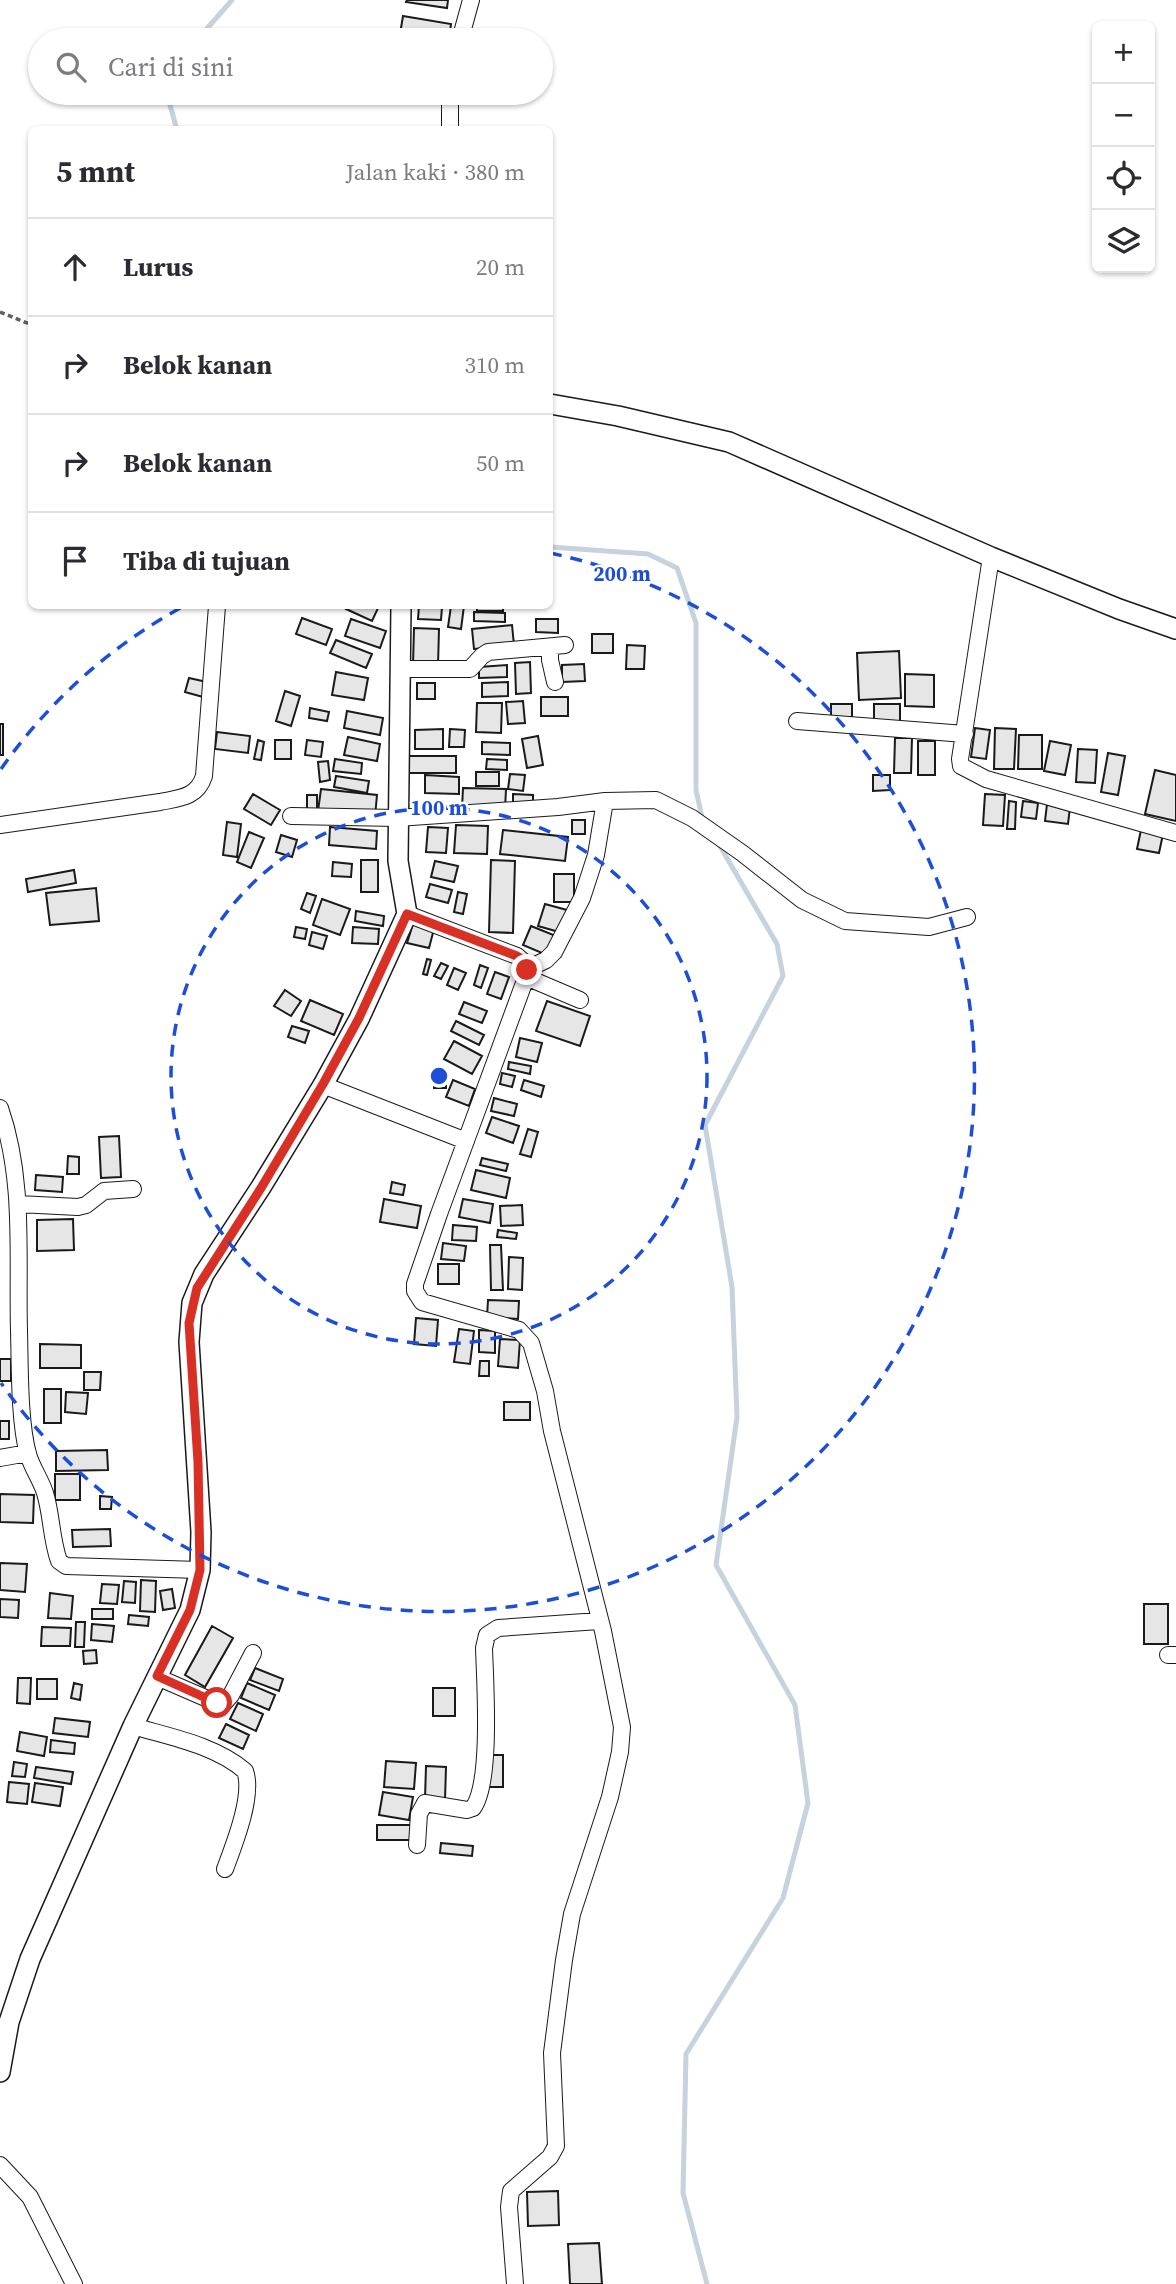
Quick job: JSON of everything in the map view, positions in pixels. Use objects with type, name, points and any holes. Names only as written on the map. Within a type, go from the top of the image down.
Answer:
[{"type":"street","points":[[463,28],[471,0]]},
{"type":"street","points":[[450,105],[450,126]]},
{"type":"street","points":[[553,405],[618,416],[729,442],[991,557],[1176,629]]},
{"type":"street","points":[[991,557],[960,759],[964,769],[986,779],[1176,833]]},
{"type":"street","points":[[0,825],[160,802],[195,793],[204,776],[217,609]]},
{"type":"street","points":[[0,2072],[14,2004],[30,1959],[133,1726],[190,1610],[200,1570],[199,1476],[189,1323],[192,1303],[204,1274],[261,1188],[323,1084],[359,1018],[407,914],[398,861],[397,818],[402,669],[401,609]]},
{"type":"street","points":[[402,669],[470,669],[488,652],[558,646],[550,660],[555,682]]},
{"type":"street","points":[[797,721],[965,734]]},
{"type":"street","points":[[291,816],[397,818],[605,801],[656,800],[670,806],[742,853],[802,900],[845,921],[929,927],[967,917]]},
{"type":"street","points":[[526,973],[554,952],[582,898],[596,855],[605,801]]},
{"type":"street","points":[[407,914],[517,956],[522,959],[526,973],[439,1213],[415,1291],[422,1302],[519,1330],[531,1343],[545,1391],[552,1431],[622,1727],[620,1752],[610,1797],[572,1914],[564,1960],[552,2053],[556,2146],[550,2157],[511,2191],[509,2207],[515,2284]]},
{"type":"street","points":[[526,973],[580,1000]]},
{"type":"street","points":[[323,1084],[466,1141]]},
{"type":"street","points":[[0,1108],[14,1165],[18,1204],[19,1332],[22,1404],[28,1454],[45,1493],[52,1540],[60,1564],[200,1570]]},
{"type":"street","points":[[18,1204],[78,1207],[86,1205],[104,1191],[133,1189]]},
{"type":"street","points":[[0,1458],[28,1454]]},
{"type":"street","points":[[417,1845],[419,1814],[425,1803],[467,1810],[473,1808],[479,1797],[487,1736],[487,1635],[498,1628],[599,1621]]},
{"type":"street","points":[[157,1676],[217,1703],[224,1703],[253,1654]]},
{"type":"street","points":[[133,1726],[195,1745],[226,1758],[245,1771],[248,1788],[236,1840],[225,1870]]},
{"type":"street","points":[[0,2165],[30,2197],[75,2284]]},
{"type":"path","points":[[0,312],[28,323]]},
{"type":"building","points":[[448,0],[447,8],[406,2]]},
{"type":"building","points":[[403,16],[451,24],[450,28],[401,28]]},
{"type":"building","points":[[346,609],[378,609],[372,621]]},
{"type":"building","points":[[419,609],[442,609],[441,620],[418,619]]},
{"type":"building","points":[[451,609],[464,609],[461,629],[448,627]]},
{"type":"building","points":[[477,609],[503,609],[503,611]]},
{"type":"building","points":[[474,612],[505,613],[505,622],[474,621]]},
{"type":"building","points":[[302,618],[332,629],[326,645],[296,634]]},
{"type":"building","points":[[351,619],[386,631],[380,648],[345,636]]},
{"type":"building","points":[[536,619],[558,619],[558,633],[536,632]]},
{"type":"building","points":[[512,625],[514,645],[474,649],[472,629]]},
{"type":"building","points":[[414,628],[439,629],[438,666],[413,665]]},
{"type":"building","points":[[592,634],[613,634],[613,653],[592,653]]},
{"type":"building","points":[[336,640],[372,654],[366,668],[330,653]]},
{"type":"building","points":[[627,645],[645,646],[644,669],[626,669]]},
{"type":"building","points":[[899,651],[901,698],[859,700],[857,653]]},
{"type":"building","points":[[530,662],[531,693],[516,694],[515,663]]},
{"type":"building","points":[[584,664],[585,681],[562,682],[562,665]]},
{"type":"building","points":[[507,665],[507,677],[479,678],[479,667]]},
{"type":"building","points":[[336,672],[368,678],[364,700],[332,695]]},
{"type":"building","points":[[905,674],[934,675],[934,707],[905,706]]},
{"type":"building","points":[[189,678],[207,682],[203,697],[185,692]]},
{"type":"building","points":[[508,682],[508,696],[482,697],[482,683]]},
{"type":"building","points":[[417,683],[435,683],[435,699],[417,699]]},
{"type":"building","points":[[285,691],[300,696],[291,726],[276,721]]},
{"type":"building","points":[[541,697],[568,697],[568,716],[541,716]]},
{"type":"building","points":[[523,701],[525,723],[508,724],[506,702]]},
{"type":"building","points":[[477,703],[502,703],[501,733],[476,732]]},
{"type":"building","points":[[831,704],[852,704],[852,717],[831,717]]},
{"type":"building","points":[[874,704],[900,704],[900,722],[874,722]]},
{"type":"building","points":[[310,708],[329,712],[327,721],[309,718]]},
{"type":"building","points":[[347,711],[383,718],[380,735],[344,728]]},
{"type":"building","points":[[0,724],[3,724],[3,755],[0,755]]},
{"type":"building","points":[[975,728],[990,730],[986,759],[971,757]]},
{"type":"building","points":[[995,728],[1016,729],[1014,769],[994,769]]},
{"type":"building","points":[[443,729],[443,749],[415,749],[415,730]]},
{"type":"building","points":[[450,729],[465,730],[464,747],[449,747]]},
{"type":"building","points":[[217,732],[250,736],[248,753],[215,749]]},
{"type":"building","points":[[1019,735],[1042,735],[1042,769],[1018,769]]},
{"type":"building","points":[[538,736],[543,765],[527,768],[522,739]]},
{"type":"building","points":[[348,737],[380,744],[377,761],[344,755]]},
{"type":"building","points":[[895,738],[912,738],[911,773],[894,773]]},
{"type":"building","points":[[258,740],[264,742],[261,760],[254,759]]},
{"type":"building","points":[[275,740],[291,740],[291,759],[275,759]]},
{"type":"building","points":[[307,740],[323,742],[321,757],[305,755]]},
{"type":"building","points":[[918,741],[935,741],[935,775],[918,775]]},
{"type":"building","points":[[1050,741],[1071,745],[1065,775],[1044,771]]},
{"type":"building","points":[[482,742],[510,743],[510,755],[482,754]]},
{"type":"building","points":[[1078,749],[1097,750],[1095,783],[1076,782]]},
{"type":"building","points":[[1108,753],[1125,756],[1118,795],[1101,792]]},
{"type":"building","points":[[409,756],[456,756],[456,773],[409,773]]},
{"type":"building","points":[[335,759],[362,763],[361,774],[333,771]]},
{"type":"building","points":[[487,759],[507,760],[507,770],[486,769]]},
{"type":"building","points":[[328,761],[330,780],[320,782],[318,762]]},
{"type":"building","points":[[1155,770],[1176,775],[1176,821],[1145,814]]},
{"type":"building","points":[[476,772],[499,772],[499,786],[476,786]]},
{"type":"building","points":[[510,774],[525,775],[523,791],[508,789]]},
{"type":"building","points":[[425,775],[459,777],[459,794],[425,793]]},
{"type":"building","points":[[873,775],[890,775],[890,790],[873,791]]},
{"type":"building","points":[[336,776],[369,781],[367,793],[334,787]]},
{"type":"building","points":[[463,788],[506,789],[505,810],[462,809]]},
{"type":"building","points":[[321,789],[377,795],[375,817],[318,811]]},
{"type":"building","points":[[253,794],[280,810],[271,825],[244,809]]},
{"type":"building","points":[[513,794],[533,795],[533,808],[513,807]]},
{"type":"building","points":[[985,794],[1005,795],[1003,826],[983,825]]},
{"type":"building","points":[[307,795],[317,795],[317,814],[307,814]]},
{"type":"building","points":[[1009,801],[1016,802],[1015,829],[1007,829]]},
{"type":"building","points":[[1023,801],[1038,803],[1036,819],[1021,817]]},
{"type":"building","points":[[1047,804],[1070,807],[1068,824],[1045,821]]},
{"type":"building","points":[[572,820],[585,820],[585,834],[572,834]]},
{"type":"building","points":[[227,822],[241,824],[237,857],[223,855]]},
{"type":"building","points":[[456,825],[488,826],[487,854],[454,853]]},
{"type":"building","points":[[330,827],[377,831],[376,849],[329,845]]},
{"type":"building","points":[[428,827],[448,828],[446,853],[426,852]]},
{"type":"building","points":[[503,830],[568,837],[565,861],[500,854]]},
{"type":"building","points":[[1141,830],[1163,834],[1159,853],[1137,849]]},
{"type":"building","points":[[249,832],[264,838],[251,868],[237,862]]},
{"type":"building","points":[[281,835],[297,840],[292,857],[276,852]]},
{"type":"building","points":[[361,860],[378,860],[378,892],[361,892]]},
{"type":"building","points":[[491,860],[515,861],[513,933],[489,932]]},
{"type":"building","points":[[435,861],[458,866],[454,882],[431,877]]},
{"type":"building","points":[[333,862],[352,864],[351,877],[332,876]]},
{"type":"building","points":[[74,870],[76,883],[28,892],[26,879]]},
{"type":"building","points":[[554,874],[574,874],[574,902],[554,902]]},
{"type":"building","points":[[430,884],[452,890],[448,903],[426,897]]},
{"type":"building","points":[[96,888],[99,921],[50,925],[46,893]]},
{"type":"building","points":[[458,892],[467,894],[463,914],[454,912]]},
{"type":"building","points":[[307,893],[316,896],[310,913],[301,909]]},
{"type":"building","points":[[322,899],[350,909],[340,935],[313,925]]},
{"type":"building","points":[[545,904],[567,910],[559,932],[538,926]]},
{"type":"building","points":[[356,911],[384,916],[383,926],[355,921]]},
{"type":"building","points":[[413,924],[434,929],[429,948],[407,943]]},
{"type":"building","points":[[531,926],[556,936],[549,956],[523,945]]},
{"type":"building","points":[[296,927],[307,929],[305,939],[294,937]]},
{"type":"building","points":[[353,927],[379,929],[378,944],[352,943]]},
{"type":"building","points":[[312,932],[327,936],[323,949],[309,945]]},
{"type":"building","points":[[427,959],[431,960],[427,975],[423,974]]},
{"type":"building","points":[[441,963],[448,966],[441,979],[434,976]]},
{"type":"building","points":[[480,965],[488,968],[481,988],[474,985]]},
{"type":"building","points":[[454,968],[466,973],[458,990],[447,985]]},
{"type":"building","points":[[495,972],[509,977],[501,999],[487,994]]},
{"type":"building","points":[[285,990],[301,1001],[291,1016],[274,1006]]},
{"type":"building","points":[[310,1000],[343,1014],[334,1035],[301,1021]]},
{"type":"building","points":[[547,1001],[590,1016],[580,1046],[536,1031]]},
{"type":"building","points":[[464,1002],[487,1011],[482,1023],[459,1014]]},
{"type":"building","points":[[456,1021],[484,1035],[479,1045],[451,1031]]},
{"type":"building","points":[[292,1026],[309,1031],[305,1043],[288,1037]]},
{"type":"building","points":[[520,1038],[542,1043],[537,1062],[516,1057]]},
{"type":"building","points":[[454,1041],[482,1056],[472,1074],[444,1059]]},
{"type":"building","points":[[509,1062],[531,1066],[530,1074],[508,1069]]},
{"type":"building","points":[[434,1071],[446,1071],[446,1088],[434,1088]]},
{"type":"building","points":[[502,1073],[515,1076],[512,1087],[500,1084]]},
{"type":"building","points":[[453,1080],[475,1089],[469,1106],[446,1097]]},
{"type":"building","points":[[524,1080],[544,1086],[541,1097],[521,1090]]},
{"type":"building","points":[[494,1098],[517,1104],[514,1116],[491,1111]]},
{"type":"building","points":[[492,1117],[519,1126],[513,1143],[486,1133]]},
{"type":"building","points":[[528,1129],[538,1132],[531,1157],[520,1154]]},
{"type":"building","points":[[119,1136],[121,1177],[101,1178],[99,1137]]},
{"type":"building","points":[[68,1156],[79,1157],[79,1174],[67,1174]]},
{"type":"building","points":[[482,1158],[508,1164],[506,1171],[480,1165]]},
{"type":"building","points":[[476,1170],[510,1178],[506,1198],[471,1190]]},
{"type":"building","points":[[36,1175],[63,1177],[62,1192],[35,1190]]},
{"type":"building","points":[[392,1182],[405,1185],[403,1195],[390,1193]]},
{"type":"building","points":[[384,1199],[421,1206],[417,1228],[380,1222]]},
{"type":"building","points":[[463,1199],[493,1204],[490,1223],[459,1217]]},
{"type":"building","points":[[522,1205],[523,1225],[501,1226],[500,1206]]},
{"type":"building","points":[[73,1219],[74,1250],[37,1251],[37,1220]]},
{"type":"building","points":[[453,1225],[477,1227],[476,1241],[452,1240]]},
{"type":"building","points":[[498,1230],[517,1233],[516,1239],[497,1237]]},
{"type":"building","points":[[443,1243],[466,1246],[464,1261],[441,1259]]},
{"type":"building","points":[[490,1245],[501,1245],[503,1290],[491,1290]]},
{"type":"building","points":[[509,1257],[523,1258],[522,1290],[508,1289]]},
{"type":"building","points":[[438,1264],[459,1264],[459,1284],[438,1284]]},
{"type":"building","points":[[488,1300],[519,1301],[518,1319],[487,1317]]},
{"type":"building","points":[[416,1318],[438,1320],[436,1346],[414,1344]]},
{"type":"building","points":[[459,1329],[474,1331],[470,1364],[454,1362]]},
{"type":"building","points":[[479,1330],[495,1331],[495,1353],[479,1352]]},
{"type":"building","points":[[500,1339],[520,1340],[518,1368],[498,1366]]},
{"type":"building","points":[[40,1344],[81,1345],[81,1368],[40,1368]]},
{"type":"building","points":[[0,1359],[11,1359],[11,1381],[0,1381]]},
{"type":"building","points":[[480,1361],[489,1361],[489,1376],[479,1376]]},
{"type":"building","points":[[84,1372],[101,1372],[100,1390],[84,1390]]},
{"type":"building","points":[[44,1389],[61,1389],[61,1423],[44,1423]]},
{"type":"building","points":[[66,1392],[88,1393],[86,1414],[65,1412]]},
{"type":"building","points":[[504,1402],[530,1402],[530,1420],[504,1420]]},
{"type":"building","points":[[0,1421],[9,1421],[9,1439],[0,1439]]},
{"type":"building","points":[[107,1450],[108,1470],[56,1471],[56,1451]]},
{"type":"building","points":[[55,1474],[80,1474],[80,1500],[55,1500]]},
{"type":"building","points":[[0,1494],[34,1495],[33,1523],[0,1522]]},
{"type":"building","points":[[100,1496],[112,1497],[111,1509],[100,1509]]},
{"type":"building","points":[[110,1529],[111,1546],[73,1547],[72,1530]]},
{"type":"building","points":[[0,1563],[27,1564],[25,1592],[0,1590]]},
{"type":"building","points":[[141,1580],[156,1581],[155,1612],[140,1611]]},
{"type":"building","points":[[124,1581],[136,1582],[135,1603],[122,1602]]},
{"type":"building","points":[[102,1584],[119,1585],[117,1604],[100,1603]]},
{"type":"building","points":[[172,1589],[175,1608],[163,1610],[160,1591]]},
{"type":"building","points":[[50,1593],[73,1596],[71,1619],[48,1618]]},
{"type":"building","points":[[0,1599],[19,1600],[18,1618],[0,1617]]},
{"type":"building","points":[[1144,1604],[1168,1604],[1168,1644],[1144,1644]]},
{"type":"building","points":[[92,1609],[113,1609],[113,1619],[92,1619]]},
{"type":"building","points":[[129,1615],[149,1617],[148,1626],[128,1624]]},
{"type":"building","points":[[76,1622],[85,1622],[84,1647],[75,1647]]},
{"type":"building","points":[[92,1624],[114,1626],[112,1642],[91,1640]]},
{"type":"building","points":[[212,1626],[233,1638],[205,1687],[185,1675]]},
{"type":"building","points":[[42,1627],[71,1628],[70,1646],[41,1646]]},
{"type":"building","points":[[96,1650],[97,1663],[84,1664],[83,1651]]},
{"type":"building","points":[[255,1668],[283,1679],[279,1691],[250,1680]]},
{"type":"building","points":[[18,1678],[31,1678],[30,1704],[17,1703]]},
{"type":"building","points":[[37,1679],[57,1679],[57,1699],[37,1699]]},
{"type":"building","points":[[74,1683],[82,1685],[80,1700],[71,1698]]},
{"type":"building","points":[[247,1683],[275,1695],[269,1710],[241,1698]]},
{"type":"building","points":[[433,1688],[455,1688],[455,1716],[433,1716]]},
{"type":"building","points":[[238,1703],[263,1714],[256,1731],[230,1719]]},
{"type":"building","points":[[55,1718],[90,1722],[88,1737],[53,1733]]},
{"type":"building","points":[[226,1724],[249,1735],[243,1749],[219,1738]]},
{"type":"building","points":[[20,1732],[47,1737],[44,1756],[17,1751]]},
{"type":"building","points":[[51,1740],[75,1743],[74,1754],[50,1752]]},
{"type":"building","points":[[485,1755],[503,1755],[503,1787],[485,1787]]},
{"type":"building","points":[[386,1761],[416,1763],[414,1789],[384,1787]]},
{"type":"building","points":[[14,1762],[27,1764],[25,1777],[12,1776]]},
{"type":"building","points":[[426,1766],[446,1767],[445,1800],[425,1799]]},
{"type":"building","points":[[36,1767],[73,1772],[71,1784],[34,1778]]},
{"type":"building","points":[[9,1782],[29,1784],[27,1804],[7,1802]]},
{"type":"building","points":[[35,1783],[63,1787],[60,1806],[32,1802]]},
{"type":"building","points":[[383,1792],[413,1797],[409,1820],[379,1815]]},
{"type":"building","points":[[377,1825],[413,1825],[413,1840],[377,1840]]},
{"type":"building","points":[[441,1843],[473,1846],[472,1856],[440,1853]]},
{"type":"building","points":[[558,2191],[559,2225],[528,2226],[527,2192]]},
{"type":"building","points":[[599,2243],[602,2284],[570,2284],[568,2244]]},
{"type":"waterway","points":[[208,28],[232,0]]},
{"type":"waterway","points":[[170,105],[176,126]]},
{"type":"waterway","points":[[553,547],[648,554],[677,568],[696,623],[696,790],[703,822]]},
{"type":"waterway","points":[[707,2284],[683,2193],[686,2054],[783,1898],[808,1803],[795,1705],[716,1565],[737,1417],[732,1287],[705,1125],[783,976],[777,944],[717,841]]},
{"type":"route","points":[[217,1703],[157,1676],[190,1610],[200,1570],[198,1462],[189,1323],[197,1288],[309,1109],[359,1018],[407,914],[517,956],[526,964],[527,970]]}]
